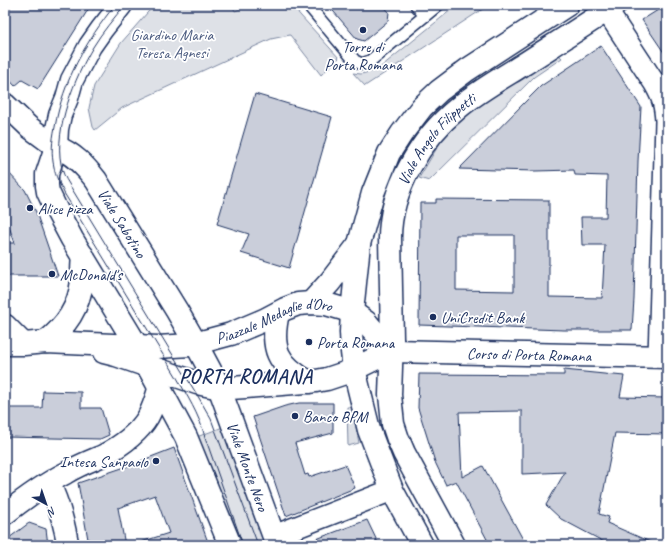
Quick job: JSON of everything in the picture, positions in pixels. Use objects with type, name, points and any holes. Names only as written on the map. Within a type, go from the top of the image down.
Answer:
[{"type":"main road","points":[[121,5],[90,46],[72,80],[60,115],[56,147],[47,174],[48,192],[82,256],[137,346],[186,437],[230,545]]},
{"type":"main road","name":"Viale Angelo Filippetti","points":[[352,312],[359,244],[373,193],[389,154],[405,128],[422,107],[439,91],[467,70],[567,5]]},
{"type":"main road","name":"Viale Angelo Filippetti","points":[[454,545],[416,477],[398,439],[393,424],[390,395],[390,238],[394,206],[408,171],[420,151],[440,124],[448,116],[464,103],[608,7]]},
{"type":"main road","name":"Viale Sabotino","points":[[56,147],[83,163],[93,176],[177,311]]},
{"type":"main road","name":"Viale Angelo Filippetti","points":[[311,303],[330,282],[359,244]]},
{"type":"main road","points":[[46,342],[63,327],[74,309],[82,282],[82,256]]},
{"type":"main road","name":"Piazzale Medaglie d'Oro","points":[[14,344],[46,342],[168,347],[196,344],[232,334],[298,304],[318,303],[352,312],[366,322],[391,351]]},
{"type":"main road","name":"Piazzale Medaglie d'Oro","points":[[177,311],[219,387]]},
{"type":"main road","name":"Piazzale Medaglie d'Oro","points":[[352,312],[352,352],[354,369],[369,430],[392,490],[422,545]]},
{"type":"main road","points":[[278,313],[275,337],[275,344],[278,354],[290,370],[309,382]]},
{"type":"main road","points":[[14,344],[107,353],[197,383],[219,387],[246,387],[309,382],[333,378],[391,351]]},
{"type":"main road","name":"Corso di Porta Romana","points":[[391,351],[663,357]]},
{"type":"main road","name":"Viale Monte Nero","points":[[219,387],[276,541]]},
{"type":"main road","points":[[392,490],[416,477]]},
{"type":"street","points":[[608,7],[655,84],[662,97],[665,108],[663,357]]},
{"type":"street","points":[[5,104],[30,127],[56,147]]},
{"type":"street","points":[[5,325],[14,344]]},
{"type":"street","points":[[5,514],[49,483],[82,464],[103,455],[129,438],[147,418],[155,402],[159,388]]},
{"type":"street","points":[[49,483],[61,512],[68,545]]},
{"type":"street","points":[[276,541],[392,490]]},
{"type":"lane","points":[[308,5],[355,61],[362,64],[370,61],[438,5]]},
{"type":"lane","points":[[416,5],[425,16]]},
{"type":"green space","name":"Giardino Maria Teresa Agnesi","points":[[154,5],[232,5],[235,11],[250,5],[291,5],[339,58],[321,75],[290,35],[271,39],[122,108],[95,130],[89,108],[94,86],[121,43]]},
{"type":"green space","points":[[457,5],[489,5],[365,86],[353,73],[361,74],[377,70]]},
{"type":"green space","points":[[558,54],[562,58],[534,77],[429,181],[419,178],[444,136],[474,108]]},
{"type":"green space","points":[[347,407],[352,407],[359,443],[348,446]]},
{"type":"green space","points":[[223,427],[265,545],[233,545],[194,438]]},
{"type":"building","points":[[5,5],[91,5],[38,89],[22,80],[15,86],[5,75]]},
{"type":"building","name":"Torre di Porta Romana","points":[[328,5],[383,5],[389,12],[388,21],[364,41],[357,39]]},
{"type":"building","points":[[667,5],[667,57],[642,20]]},
{"type":"building","points":[[601,46],[641,107],[632,330],[564,330],[419,325],[420,203],[436,203],[436,199],[549,200],[549,297],[602,298],[605,245],[582,245],[581,217],[606,217],[607,176],[575,175],[574,170],[535,171],[459,169],[541,86]],"holes":[[[456,235],[514,235],[514,291],[456,290]]]},
{"type":"building","points":[[255,94],[332,117],[289,268],[241,253],[249,234],[217,224]]},
{"type":"building","points":[[5,169],[25,190],[36,212],[58,276],[5,276],[5,243],[15,243],[5,216]]},
{"type":"building","points":[[564,370],[624,376],[620,397],[667,398],[667,434],[615,433],[599,514],[609,517],[607,523],[657,545],[610,545],[561,519],[546,505],[565,472],[522,474],[522,411],[459,412],[462,477],[483,466],[526,545],[490,545],[456,481],[446,485],[435,462],[418,408],[419,374],[564,375]]},
{"type":"building","points":[[43,391],[81,392],[81,408],[101,408],[109,435],[100,439],[5,437],[5,408],[42,408]]},
{"type":"building","points":[[299,403],[333,403],[333,433],[295,443],[305,475],[308,474],[309,477],[345,465],[355,488],[286,516],[253,417],[285,406]]},
{"type":"building","points":[[174,448],[209,545],[141,545],[141,542],[169,533],[155,495],[118,508],[125,545],[89,545],[78,483]]},
{"type":"building","points":[[367,520],[379,545],[303,545],[303,544]]},
{"type":"building","points":[[29,523],[46,529],[48,545],[5,545],[5,541]]},
{"type":"tram line","points":[[115,5],[85,47],[70,78],[59,110],[53,137],[53,162],[58,180],[64,193],[176,376],[192,405],[205,437],[243,545]]},
{"type":"tram line","points":[[125,5],[93,47],[73,88],[63,119],[60,150],[62,169],[68,182],[211,419],[258,545]]},
{"type":"place","name":"Torre di Porta Romana","points":[[363,30]]},
{"type":"place","name":"Alice pizza","points":[[30,208]]},
{"type":"place","name":"McDonald's","points":[[52,274]]},
{"type":"place","name":"UniCredit Bank","points":[[433,317]]},
{"type":"place","name":"Porta Romana","points":[[309,342]]},
{"type":"place","name":"Banco BPM","points":[[295,416]]},
{"type":"place","name":"Intesa Sanpaolo","points":[[156,461]]},
{"type":"district","name":"PORTA ROMANA","points":[[246,376]]}]
